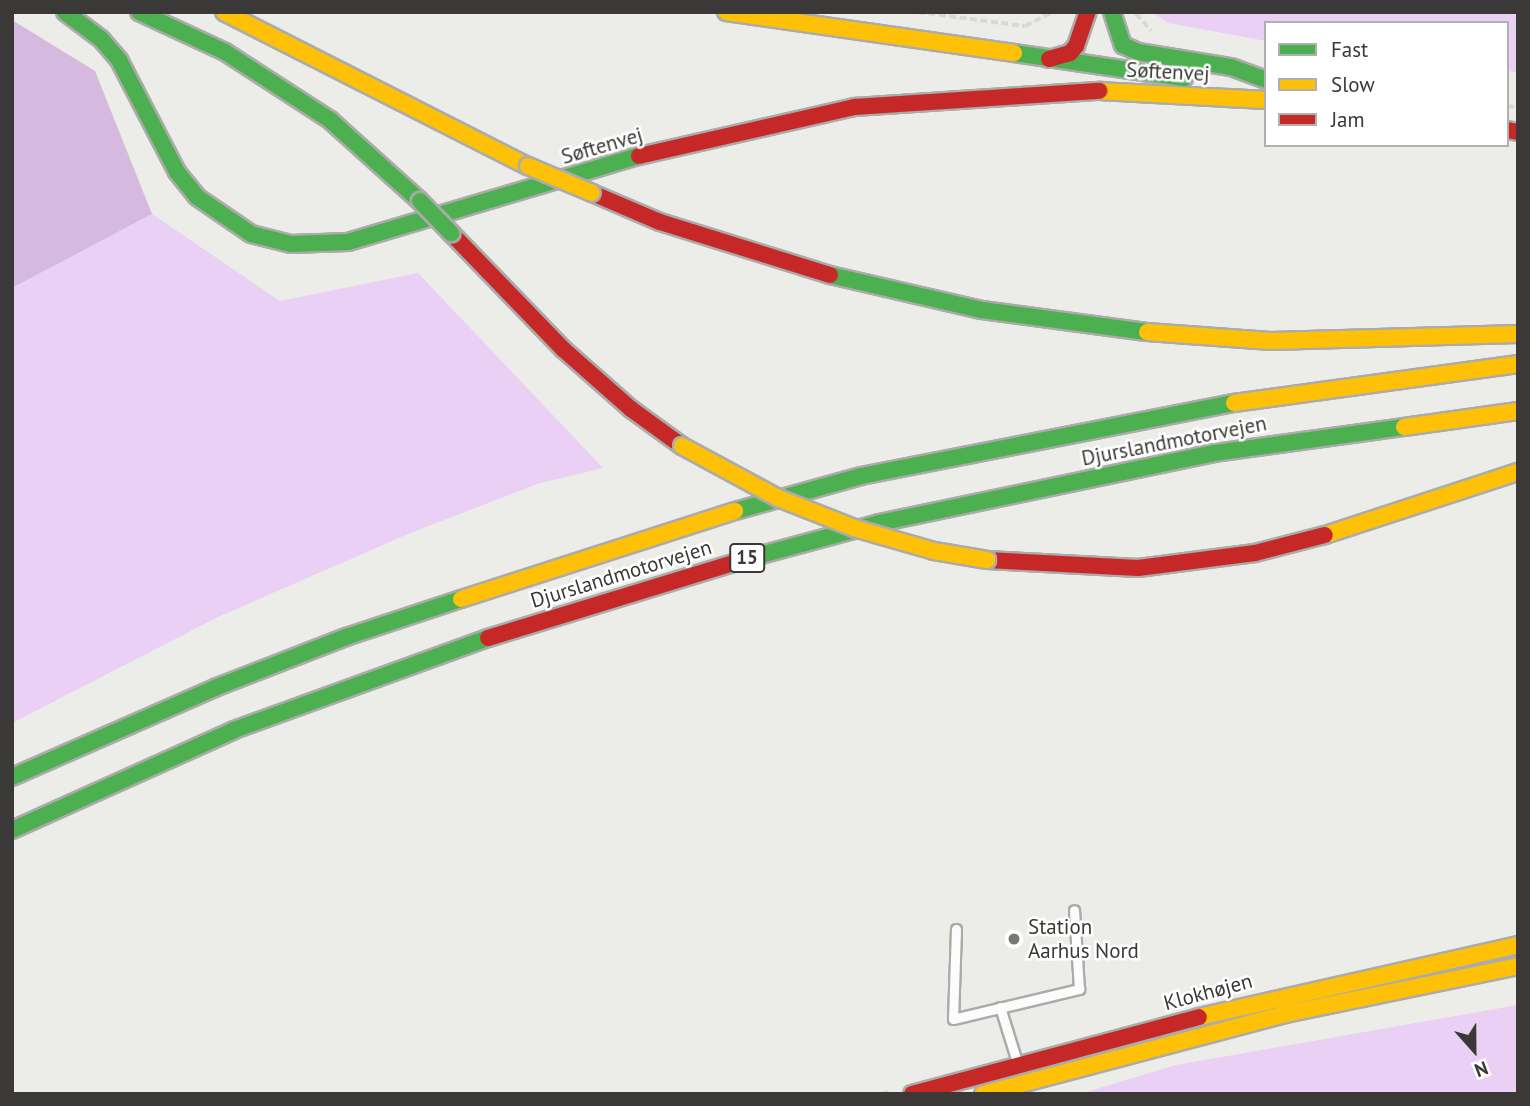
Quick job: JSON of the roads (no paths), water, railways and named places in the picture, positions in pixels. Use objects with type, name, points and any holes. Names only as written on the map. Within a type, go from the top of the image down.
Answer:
[{"type":"main road","name":"Søftenvej","points":[[65,12],[101,39],[119,60],[177,172],[197,197],[251,234],[291,244],[348,242],[643,155],[855,107],[1052,91],[1264,100]]},
{"type":"main road","points":[[139,12],[225,52],[330,120],[419,201],[563,349],[631,409],[682,446],[778,498],[844,524],[934,551],[988,560],[1072,568],[1138,568],[1255,553],[1334,533],[1518,472]]},
{"type":"main road","points":[[224,12],[528,166],[660,222],[807,270],[982,310],[1074,325],[1271,341],[1518,334]]},
{"type":"main road","name":"Søftenvej","points":[[726,12],[1264,90]]},
{"type":"main road","points":[[1049,59],[1070,53],[1076,46],[1088,12]]},
{"type":"main road","points":[[1112,12],[1123,45],[1138,52],[1231,67],[1264,79]]},
{"type":"main road","name":"Djurslandmotorvejen","points":[[12,777],[217,687],[345,637],[625,545],[861,476],[1217,405],[1518,364]]},
{"type":"main road","name":"Djurslandmotorvejen","points":[[12,830],[234,730],[510,630],[729,562],[879,523],[1214,453],[1518,411]]},
{"type":"main road","name":"Klokhøjen","points":[[912,1094],[1280,995],[1518,945]]},
{"type":"main road","name":"Klokhøjen","points":[[983,1094],[1285,1014],[1518,965]]},
{"type":"lane","points":[[956,929],[953,1019],[1079,989],[1074,910]]},
{"type":"lane","points":[[1000,1007],[1017,1064]]},
{"type":"place","name":"Station Aarhus Nord","points":[[1014,939]]}]
